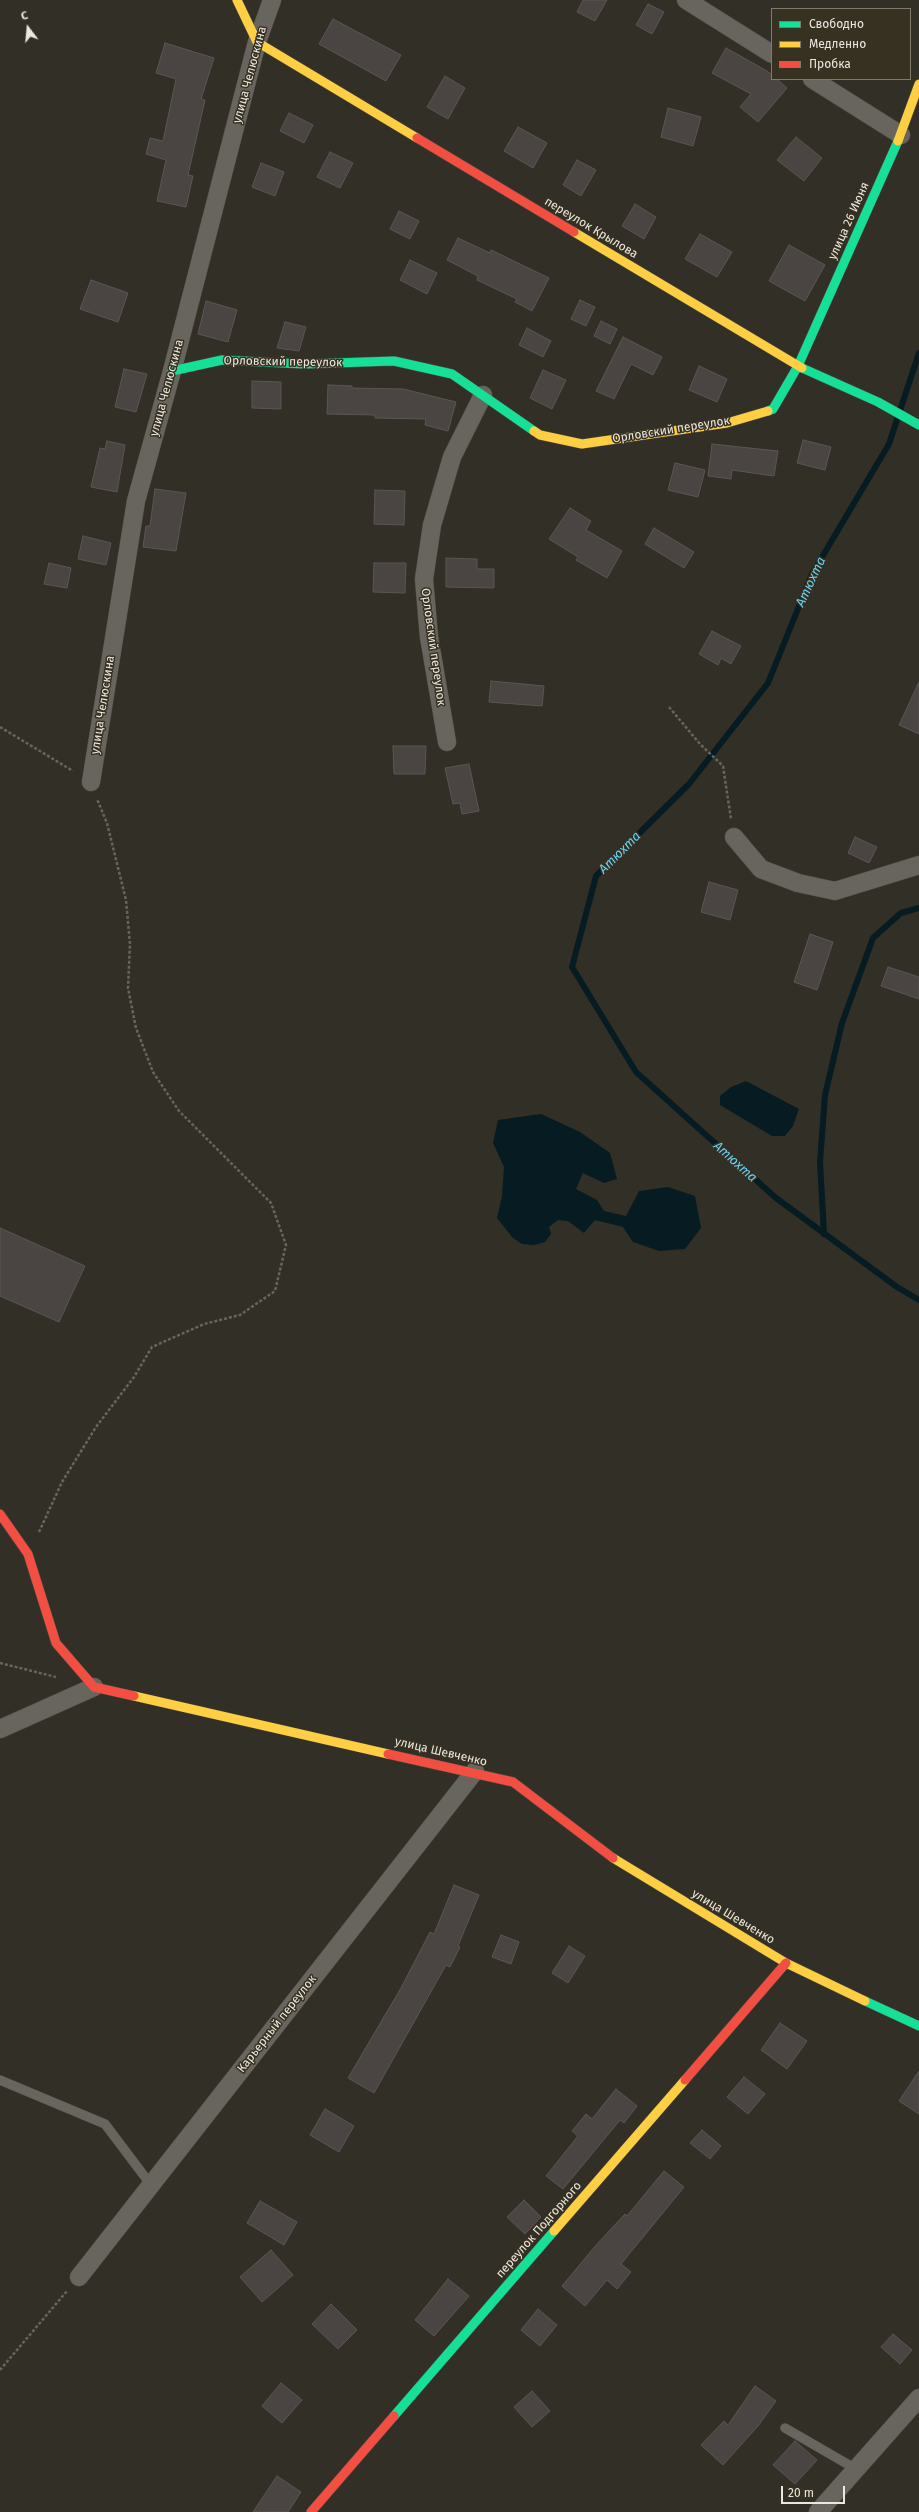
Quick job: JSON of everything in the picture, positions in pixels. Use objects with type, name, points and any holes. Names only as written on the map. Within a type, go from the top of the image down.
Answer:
[{"type":"street","points":[[237,0],[257,42]]},
{"type":"street","name":"улица Челюскина","points":[[91,782],[136,501],[172,371],[257,42],[272,0]]},
{"type":"street","points":[[686,0],[771,53]]},
{"type":"street","name":"переулок Крылова","points":[[257,42],[798,366],[878,402],[918,424]]},
{"type":"street","points":[[814,80],[901,135]]},
{"type":"street","name":"улица 26 Июня","points":[[798,366],[901,135],[919,84]]},
{"type":"street","name":"Орловский переулок","points":[[172,371],[222,360],[304,364],[394,361],[452,374],[540,435],[582,444],[727,423],[773,409],[798,366]]},
{"type":"street","name":"Орловский переулок","points":[[448,742],[429,637],[424,579],[432,525],[452,457],[483,395]]},
{"type":"street","points":[[734,837],[761,868],[798,883],[835,891],[919,865]]},
{"type":"street","points":[[0,1514],[28,1554],[56,1643],[94,1687],[0,1729]]},
{"type":"street","name":"улица Шевченко","points":[[94,1687],[475,1771],[513,1782],[615,1859],[786,1963],[919,2026]]},
{"type":"street","name":"Карьерный переулок","points":[[79,2277],[475,1771]]},
{"type":"street","name":"переулок Подгорного","points":[[311,2512],[786,1963]]},
{"type":"street","points":[[818,2512],[919,2398]]},
{"type":"lane","points":[[0,2080],[105,2124],[151,2186]]},
{"type":"lane","points":[[785,2428],[856,2469]]},
{"type":"path","points":[[669,707],[700,744],[723,766],[734,837]]},
{"type":"path","points":[[0,727],[91,782],[107,823],[126,900],[130,944],[128,988],[136,1028],[153,1072],[179,1111],[271,1203],[286,1245],[275,1291],[240,1315],[204,1324],[152,1347],[134,1377],[96,1427],[62,1482],[28,1554]]},
{"type":"path","points":[[0,1663],[58,1678]]},
{"type":"path","points":[[0,2370],[79,2277]]},
{"type":"water","points":[[746,1081],[799,1109],[793,1126],[785,1136],[772,1136],[720,1105],[720,1096],[731,1087]]},
{"type":"water","points":[[541,1114],[580,1132],[610,1153],[617,1179],[604,1183],[583,1173],[576,1189],[597,1200],[604,1211],[626,1216],[639,1191],[668,1187],[695,1196],[701,1228],[685,1249],[659,1251],[633,1242],[623,1227],[595,1220],[584,1233],[568,1221],[558,1220],[549,1227],[551,1234],[545,1242],[534,1245],[522,1244],[513,1238],[497,1218],[502,1196],[504,1167],[493,1143],[498,1120]]},
{"type":"building","points":[[583,0],[607,0],[595,21],[577,12]]},
{"type":"building","points":[[648,4],[664,12],[652,34],[636,25]]},
{"type":"building","points":[[333,19],[401,55],[386,81],[319,44]]},
{"type":"building","points":[[165,43],[214,58],[201,99],[205,100],[188,175],[193,176],[186,207],[157,201],[166,160],[146,154],[150,138],[163,141],[176,79],[156,73]]},
{"type":"building","points":[[726,48],[767,71],[771,74],[771,80],[778,80],[787,88],[758,122],[740,107],[751,94],[712,73]]},
{"type":"building","points":[[445,76],[465,88],[448,119],[427,107]]},
{"type":"building","points":[[668,108],[701,117],[693,146],[661,137]]},
{"type":"building","points":[[289,113],[313,125],[304,143],[280,131]]},
{"type":"building","points":[[518,127],[547,143],[533,168],[504,151]]},
{"type":"building","points":[[796,137],[822,158],[804,181],[777,160]]},
{"type":"building","points":[[330,152],[353,163],[340,188],[317,177]]},
{"type":"building","points":[[577,160],[596,170],[581,196],[563,185]]},
{"type":"building","points":[[261,163],[284,172],[275,196],[252,187]]},
{"type":"building","points":[[635,204],[656,217],[644,239],[622,226]]},
{"type":"building","points":[[399,211],[419,221],[410,239],[390,229]]},
{"type":"building","points":[[700,234],[732,252],[717,277],[685,259]]},
{"type":"building","points":[[458,238],[490,253],[491,250],[549,278],[532,311],[515,302],[517,299],[477,280],[478,276],[447,260]]},
{"type":"building","points":[[789,245],[825,265],[805,301],[769,281]]},
{"type":"building","points":[[410,260],[437,273],[427,294],[400,280]]},
{"type":"building","points":[[91,280],[128,293],[118,322],[80,309]]},
{"type":"building","points":[[580,300],[595,307],[586,326],[571,319]]},
{"type":"building","points":[[206,301],[237,310],[228,342],[198,334]]},
{"type":"building","points":[[601,321],[617,329],[610,344],[594,336]]},
{"type":"building","points":[[285,322],[306,327],[299,351],[277,348]]},
{"type":"building","points":[[527,328],[551,341],[543,357],[519,345]]},
{"type":"building","points":[[623,337],[662,357],[653,375],[631,364],[614,399],[596,391]]},
{"type":"building","points":[[699,366],[727,379],[717,402],[689,390]]},
{"type":"building","points":[[124,369],[147,374],[136,412],[115,407]]},
{"type":"building","points":[[543,370],[566,380],[552,409],[530,398]]},
{"type":"building","points":[[252,381],[281,382],[281,409],[252,408]]},
{"type":"building","points":[[328,385],[352,386],[352,388],[403,389],[456,402],[448,431],[425,425],[426,419],[375,418],[375,415],[327,414]]},
{"type":"building","points":[[803,440],[831,447],[825,470],[797,463]]},
{"type":"building","points":[[107,441],[125,445],[117,492],[91,487],[100,448],[105,449]]},
{"type":"building","points":[[712,444],[778,451],[774,476],[732,470],[731,479],[708,476]]},
{"type":"building","points":[[675,463],[705,470],[698,497],[668,490]]},
{"type":"building","points":[[155,489],[186,493],[176,551],[143,547],[146,526],[150,526]]},
{"type":"building","points":[[375,490],[405,491],[404,525],[374,524]]},
{"type":"building","points":[[570,508],[591,521],[586,530],[622,551],[607,578],[576,560],[578,557],[549,539]]},
{"type":"building","points":[[654,528],[694,552],[684,568],[645,544]]},
{"type":"building","points":[[83,536],[111,543],[106,565],[78,559]]},
{"type":"building","points":[[446,558],[477,559],[477,569],[494,569],[494,588],[446,587]]},
{"type":"building","points":[[49,563],[71,568],[67,588],[44,584]]},
{"type":"building","points":[[374,563],[406,563],[405,593],[373,592]]},
{"type":"building","points":[[712,631],[741,646],[731,664],[721,658],[718,665],[699,654]]},
{"type":"building","points":[[491,681],[544,686],[542,706],[489,702]]},
{"type":"building","points":[[919,682],[919,734],[899,725]]},
{"type":"building","points":[[393,746],[426,746],[425,774],[394,774]]},
{"type":"building","points":[[469,764],[479,811],[462,814],[460,803],[453,804],[445,768]]},
{"type":"building","points":[[855,837],[877,847],[869,863],[848,853]]},
{"type":"building","points":[[709,882],[738,890],[730,920],[701,912]]},
{"type":"building","points":[[810,934],[833,942],[817,990],[794,982]]},
{"type":"building","points":[[888,967],[919,977],[919,999],[881,986]]},
{"type":"building","points":[[0,1228],[85,1266],[59,1322],[0,1296]]},
{"type":"building","points":[[454,1885],[479,1895],[458,1946],[460,1947],[450,1967],[446,1965],[374,2093],[348,2078],[401,1988],[430,1932],[434,1934]]},
{"type":"building","points":[[501,1935],[519,1942],[511,1964],[492,1957]]},
{"type":"building","points":[[569,1946],[585,1956],[568,1983],[552,1973]]},
{"type":"building","points":[[780,2023],[807,2041],[787,2069],[761,2050]]},
{"type":"building","points":[[919,2071],[919,2114],[899,2101]]},
{"type":"building","points":[[744,2077],[765,2094],[748,2114],[727,2097]]},
{"type":"building","points":[[616,2089],[637,2106],[624,2123],[620,2120],[563,2189],[546,2176],[578,2136],[572,2131],[586,2114],[592,2119]]},
{"type":"building","points":[[325,2109],[354,2126],[339,2152],[310,2135]]},
{"type":"building","points":[[702,2130],[721,2146],[710,2159],[690,2143]]},
{"type":"building","points":[[664,2171],[684,2187],[621,2264],[631,2272],[617,2289],[607,2280],[585,2306],[562,2286],[597,2244],[625,2214],[627,2216]]},
{"type":"building","points":[[524,2200],[541,2217],[525,2234],[507,2217]]},
{"type":"building","points":[[260,2201],[297,2222],[284,2245],[247,2223]]},
{"type":"building","points":[[271,2250],[293,2275],[262,2302],[240,2277]]},
{"type":"building","points":[[448,2279],[469,2296],[434,2336],[415,2320]]},
{"type":"building","points":[[331,2304],[357,2330],[338,2349],[312,2324]]},
{"type":"building","points":[[538,2309],[557,2325],[540,2346],[521,2330]]},
{"type":"building","points":[[893,2334],[912,2350],[900,2364],[881,2347]]},
{"type":"building","points":[[281,2383],[302,2400],[282,2423],[262,2406]]},
{"type":"building","points":[[755,2386],[776,2401],[758,2426],[723,2465],[701,2445],[724,2421],[728,2425]]},
{"type":"building","points":[[532,2391],[550,2411],[532,2427],[514,2407]]},
{"type":"building","points":[[795,2441],[817,2460],[795,2484],[773,2465]]},
{"type":"building","points":[[277,2476],[301,2492],[288,2512],[253,2512]]},
{"type":"waterway","name":"Атюхта","points":[[919,353],[889,444],[812,574],[768,683],[689,784],[596,876],[572,967],[636,1072],[776,1198],[897,1287],[919,1300]]},
{"type":"waterway","points":[[824,1234],[820,1162],[825,1095],[842,1023],[873,938],[901,913],[919,908]]},
{"type":"traffic: fast","points":[[768,411],[773,409],[798,366],[898,141]]},
{"type":"traffic: fast","points":[[172,371],[222,360],[304,364],[394,361],[452,374],[534,431]]},
{"type":"traffic: fast","points":[[802,368],[878,402],[919,425]]},
{"type":"traffic: fast","points":[[865,2001],[919,2026]]},
{"type":"traffic: fast","points":[[394,2416],[554,2231]]},
{"type":"traffic: slow","points":[[237,0],[257,42],[417,138]]},
{"type":"traffic: slow","points":[[898,141],[919,84]]},
{"type":"traffic: slow","points":[[574,232],[802,368]]},
{"type":"traffic: slow","points":[[534,431],[540,435],[582,444],[727,423],[768,411]]},
{"type":"traffic: slow","points":[[134,1696],[388,1754]]},
{"type":"traffic: slow","points":[[613,1858],[786,1963],[865,2001]]},
{"type":"traffic: slow","points":[[554,2231],[685,2080]]},
{"type":"traffic: jam","points":[[417,138],[574,232]]},
{"type":"traffic: jam","points":[[0,1514],[28,1554],[56,1643],[94,1687],[134,1696]]},
{"type":"traffic: jam","points":[[388,1754],[513,1782],[613,1858]]},
{"type":"traffic: jam","points":[[685,2080],[786,1963]]},
{"type":"traffic: jam","points":[[311,2512],[394,2416]]}]
